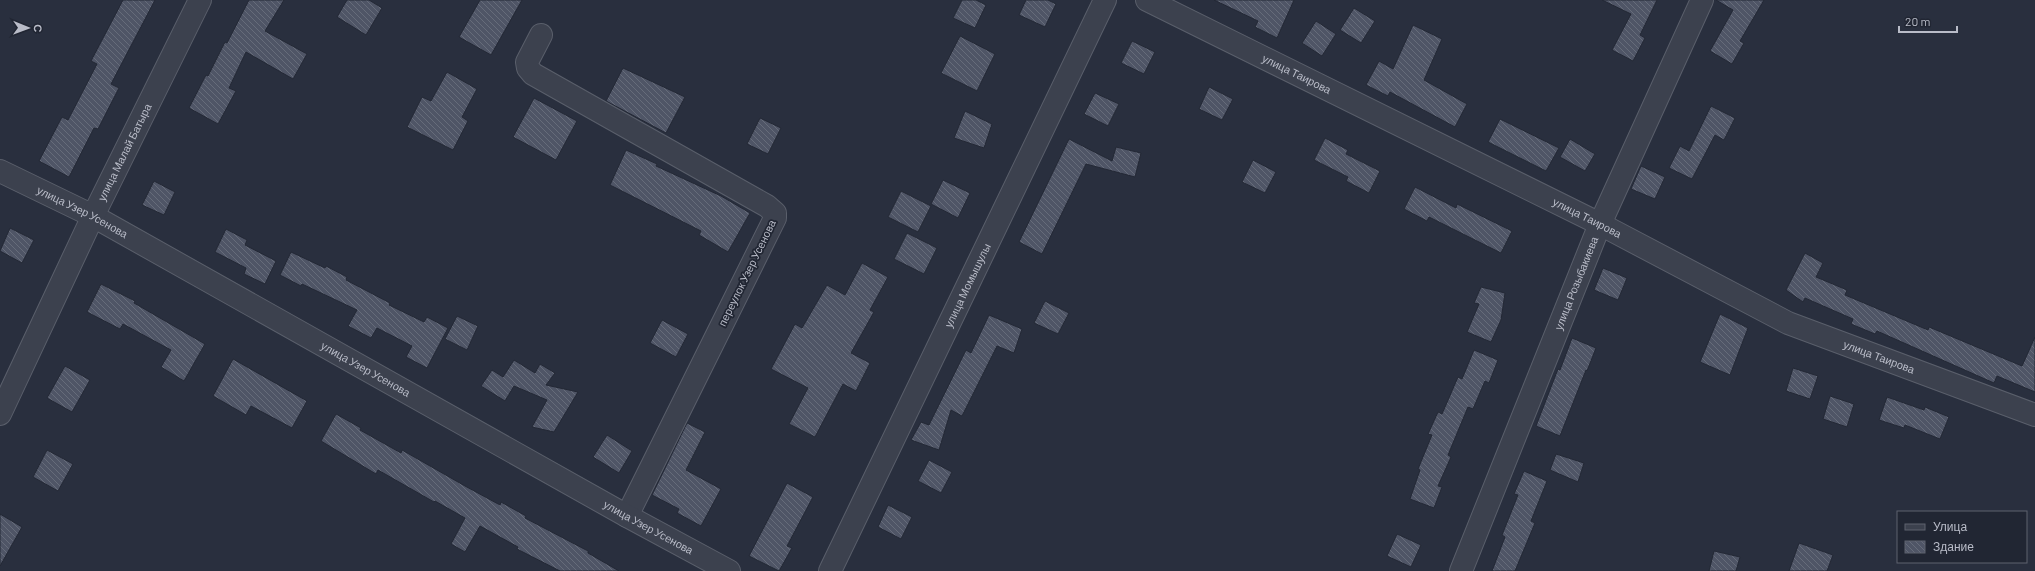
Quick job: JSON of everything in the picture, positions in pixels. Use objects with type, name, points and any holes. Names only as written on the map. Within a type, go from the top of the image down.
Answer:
[{"type":"street","name":"улица Малай Батыра","points":[[0,414],[92,216],[200,0]]},
{"type":"street","name":"улица Момышулы","points":[[830,571],[1105,0]]},
{"type":"street","name":"улица Таирова","points":[[1147,0],[1600,224],[1788,323],[2035,415]]},
{"type":"street","name":"улица Розыбакиева","points":[[1461,571],[1600,224],[1702,0]]},
{"type":"street","name":"переулок Узер Усенова","points":[[541,34],[527,62],[528,68],[533,74],[767,206],[775,213],[775,218],[627,516]]},
{"type":"street","name":"улица Узер Усенова","points":[[0,172],[92,216],[627,516],[729,571]]},
{"type":"building","points":[[123,0],[155,0],[111,84],[119,88],[98,129],[94,128],[69,177],[39,161],[62,117],[68,120],[97,64],[91,61]]},
{"type":"building","points":[[249,0],[284,0],[265,31],[307,54],[293,79],[246,52],[229,88],[236,91],[218,124],[189,108],[206,75],[208,76],[225,42],[227,43]]},
{"type":"building","points":[[347,0],[369,0],[382,8],[366,35],[337,17]]},
{"type":"building","points":[[480,0],[522,0],[491,55],[459,37]]},
{"type":"building","points":[[962,0],[976,0],[986,5],[975,28],[953,18]]},
{"type":"building","points":[[1026,0],[1048,0],[1056,4],[1045,27],[1019,15]]},
{"type":"building","points":[[1214,0],[1294,0],[1277,38],[1255,27],[1258,21]]},
{"type":"building","points":[[1602,0],[1657,0],[1640,35],[1645,38],[1633,61],[1612,50],[1631,14]]},
{"type":"building","points":[[1716,0],[1764,0],[1740,41],[1744,43],[1732,64],[1710,51],[1733,10]]},
{"type":"building","points":[[1354,8],[1375,21],[1361,43],[1340,30]]},
{"type":"building","points":[[1316,21],[1336,34],[1322,56],[1302,43]]},
{"type":"building","points":[[1413,25],[1442,39],[1424,80],[1467,104],[1455,127],[1390,92],[1388,96],[1366,85],[1379,61],[1393,69]]},
{"type":"building","points":[[960,36],[995,54],[977,91],[941,73]]},
{"type":"building","points":[[1132,41],[1155,52],[1144,74],[1121,63]]},
{"type":"building","points":[[623,68],[685,97],[666,133],[606,101]]},
{"type":"building","points":[[447,72],[477,89],[462,117],[468,121],[453,150],[407,127],[422,97],[431,101]]},
{"type":"building","points":[[1209,87],[1233,99],[1222,120],[1199,109]]},
{"type":"building","points":[[1095,93],[1119,104],[1108,126],[1084,114]]},
{"type":"building","points":[[534,98],[577,121],[556,160],[513,137]]},
{"type":"building","points":[[1711,106],[1735,118],[1724,140],[1715,135],[1692,179],[1669,168],[1680,146],[1689,151]]},
{"type":"building","points":[[965,111],[992,124],[984,148],[954,138]]},
{"type":"building","points":[[760,118],[781,128],[768,154],[747,144]]},
{"type":"building","points":[[1500,119],[1559,148],[1546,171],[1488,142]]},
{"type":"building","points":[[1325,138],[1348,150],[1346,154],[1380,171],[1369,193],[1346,181],[1348,177],[1314,160]]},
{"type":"building","points":[[1069,139],[1112,161],[1116,147],[1141,153],[1135,177],[1086,164],[1042,254],[1019,242]]},
{"type":"building","points":[[1570,139],[1595,154],[1585,171],[1560,157]]},
{"type":"building","points":[[626,150],[657,164],[656,166],[721,196],[750,213],[728,252],[699,235],[701,231],[610,185]]},
{"type":"building","points":[[1253,160],[1276,172],[1265,193],[1242,182]]},
{"type":"building","points":[[1641,166],[1665,177],[1655,199],[1631,189]]},
{"type":"building","points":[[943,180],[970,193],[958,218],[931,204]]},
{"type":"building","points":[[154,181],[175,192],[164,215],[142,205]]},
{"type":"building","points":[[1415,187],[1456,208],[1457,204],[1512,231],[1501,253],[1429,217],[1427,221],[1404,209]]},
{"type":"building","points":[[901,191],[931,206],[918,232],[888,217]]},
{"type":"building","points":[[10,228],[34,240],[22,263],[0,251]]},
{"type":"building","points":[[226,229],[247,240],[245,245],[276,261],[265,284],[244,274],[246,268],[215,252]]},
{"type":"building","points":[[907,233],[937,248],[924,274],[894,259]]},
{"type":"building","points":[[291,252],[325,268],[326,266],[347,277],[346,280],[390,303],[389,305],[424,322],[427,317],[448,328],[427,368],[406,357],[412,346],[377,328],[371,338],[348,326],[357,310],[302,284],[301,286],[280,275]]},
{"type":"building","points":[[1805,253],[1823,263],[1816,277],[1847,290],[1845,295],[1928,330],[1929,327],[2022,366],[2035,337],[2035,392],[1997,376],[1994,383],[1877,331],[1875,334],[1851,324],[1853,319],[1805,298],[1803,302],[1786,290]]},
{"type":"building","points":[[862,263],[888,277],[870,310],[874,312],[851,353],[870,363],[856,391],[843,384],[815,437],[789,424],[808,388],[771,369],[795,324],[802,328],[827,285],[845,295]]},
{"type":"building","points":[[1603,268],[1627,278],[1618,300],[1594,290]]},
{"type":"building","points":[[101,284],[135,301],[134,303],[205,344],[184,381],[161,367],[171,350],[123,324],[120,329],[87,312]]},
{"type":"building","points":[[1481,287],[1505,293],[1501,320],[1491,342],[1467,332],[1479,304],[1474,303]]},
{"type":"building","points":[[1045,301],[1069,313],[1058,334],[1034,323]]},
{"type":"building","points":[[1720,314],[1748,328],[1730,375],[1700,362]]},
{"type":"building","points":[[989,315],[1022,329],[1014,353],[997,346],[962,416],[951,410],[939,450],[911,440],[921,422],[929,425],[966,350],[971,353]]},
{"type":"building","points":[[457,316],[478,326],[467,350],[445,339]]},
{"type":"building","points":[[662,320],[688,334],[676,357],[650,343]]},
{"type":"building","points":[[1572,338],[1596,348],[1560,436],[1536,426],[1558,369],[1560,370]]},
{"type":"building","points":[[1474,350],[1498,360],[1489,383],[1485,381],[1473,409],[1468,407],[1448,455],[1451,457],[1438,486],[1442,487],[1434,508],[1410,499],[1420,470],[1418,469],[1432,435],[1428,434],[1438,412],[1442,414],[1458,377],[1462,379]]},
{"type":"building","points":[[233,359],[307,401],[292,428],[251,406],[246,415],[213,396]]},
{"type":"building","points":[[514,360],[535,373],[540,364],[555,373],[546,385],[578,392],[554,432],[532,427],[547,400],[514,386],[505,401],[481,386],[492,370],[503,377]]},
{"type":"building","points":[[65,366],[90,380],[72,412],[47,398]]},
{"type":"building","points":[[1793,368],[1818,376],[1810,399],[1786,391]]},
{"type":"building","points":[[1830,396],[1854,404],[1847,427],[1823,419]]},
{"type":"building","points":[[1887,397],[1924,410],[1925,407],[1949,417],[1940,439],[1905,425],[1904,428],[1879,420]]},
{"type":"building","points":[[336,414],[361,428],[360,430],[401,453],[402,450],[500,505],[501,502],[526,516],[525,518],[588,551],[588,553],[619,571],[560,571],[517,549],[518,547],[480,526],[465,552],[451,544],[465,518],[378,470],[376,474],[321,441]]},
{"type":"building","points":[[687,423],[705,432],[686,470],[721,489],[701,526],[677,513],[679,509],[652,495]]},
{"type":"building","points":[[607,435],[632,451],[619,473],[593,457]]},
{"type":"building","points":[[47,450],[73,464],[58,491],[33,477]]},
{"type":"building","points":[[1556,454],[1584,463],[1578,482],[1550,470]]},
{"type":"building","points":[[929,460],[952,472],[941,493],[918,481]]},
{"type":"building","points":[[1524,471],[1547,481],[1531,521],[1535,523],[1515,571],[1492,571],[1505,537],[1502,535],[1518,495],[1514,494]]},
{"type":"building","points":[[787,483],[813,497],[787,546],[792,548],[779,571],[749,556]]},
{"type":"building","points":[[888,505],[912,517],[901,539],[878,527]]},
{"type":"building","points":[[0,514],[22,527],[0,566]]},
{"type":"building","points":[[1397,534],[1421,545],[1411,567],[1387,556]]},
{"type":"building","points":[[1799,543],[1833,555],[1827,571],[1789,571]]},
{"type":"building","points":[[1714,551],[1740,557],[1736,571],[1709,571]]}]
